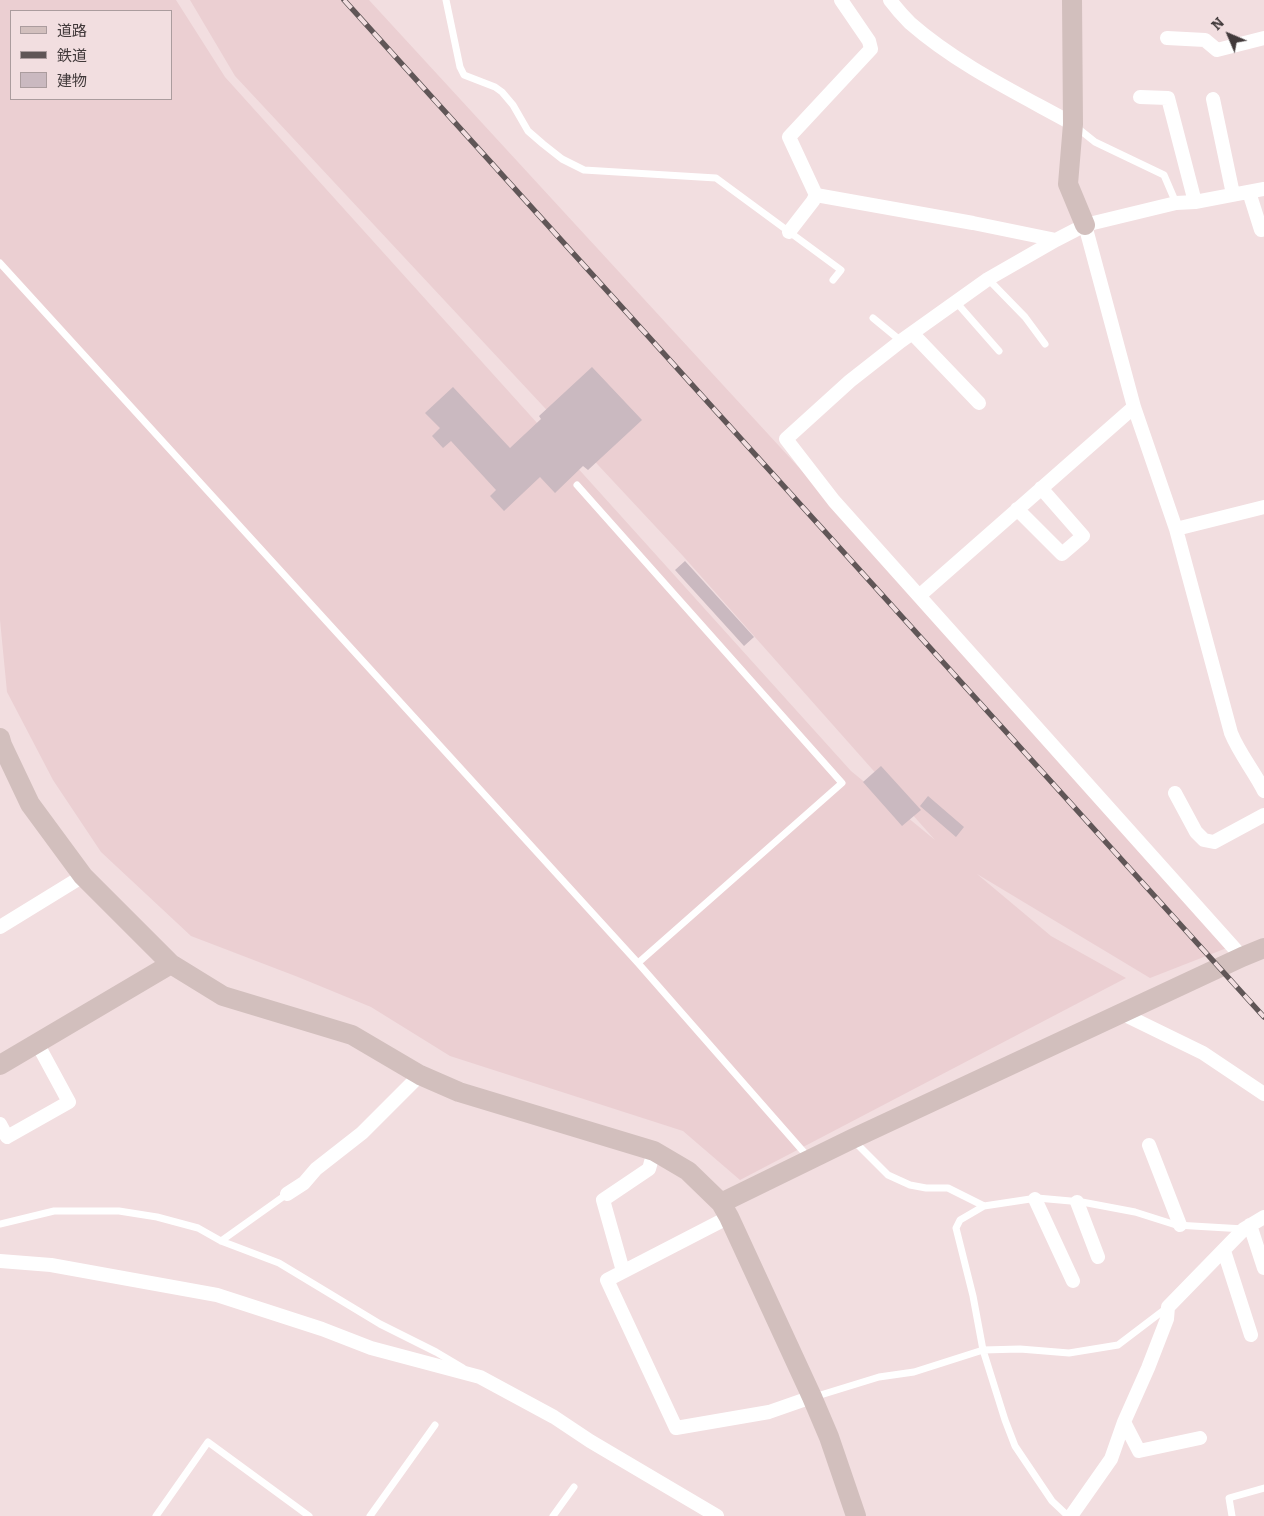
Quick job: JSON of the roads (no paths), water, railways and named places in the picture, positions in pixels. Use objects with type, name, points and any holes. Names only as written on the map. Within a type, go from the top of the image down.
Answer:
[{"type":"street","points":[[816,195],[789,136],[871,49],[869,41],[841,0]]},
{"type":"street","points":[[890,0],[909,22],[964,63],[1073,124]]},
{"type":"street","points":[[1072,0],[1073,124],[1068,184],[1085,225],[1134,407],[1176,528],[1231,733],[1264,791]]},
{"type":"street","points":[[1167,38],[1205,40],[1217,50],[1264,38]]},
{"type":"street","points":[[1140,97],[1168,98],[1195,202]]},
{"type":"street","points":[[1213,99],[1233,194]]},
{"type":"street","points":[[1242,957],[834,501],[786,439],[850,381],[906,337],[988,279],[1056,240],[1085,225],[1176,203],[1195,202],[1264,189]]},
{"type":"street","points":[[1249,192],[1261,230],[1264,229]]},
{"type":"street","points":[[789,232],[816,195]]},
{"type":"street","points":[[816,195],[964,221],[1056,240]]},
{"type":"street","points":[[906,337],[979,403]]},
{"type":"street","points":[[919,596],[1134,407]]},
{"type":"street","points":[[1017,509],[1062,554],[1083,536],[1041,488]]},
{"type":"street","points":[[1176,528],[1264,507]]},
{"type":"street","points":[[0,738],[30,804],[83,876],[171,964],[223,996],[352,1035],[420,1075],[459,1092],[654,1151],[688,1171],[725,1210],[812,1397],[829,1438],[856,1516]]},
{"type":"street","points":[[1175,793],[1196,832],[1204,840],[1214,842],[1264,816]]},
{"type":"street","points":[[0,927],[83,876]]},
{"type":"street","points":[[812,1397],[769,1412],[676,1428],[607,1280],[811,1160],[852,1139],[1264,948]]},
{"type":"street","points":[[0,1065],[171,964]]},
{"type":"street","points":[[1121,1013],[1203,1053],[1264,1094]]},
{"type":"street","points":[[0,1124],[7,1137],[69,1102],[37,1043]]},
{"type":"street","points":[[287,1194],[362,1133],[420,1075]]},
{"type":"street","points":[[1149,1145],[1180,1225]]},
{"type":"street","points":[[623,1271],[604,1200],[649,1169],[654,1151]]},
{"type":"street","points":[[1035,1199],[1073,1281]]},
{"type":"street","points":[[1077,1202],[1098,1257]]},
{"type":"street","points":[[1070,1516],[1111,1459],[1124,1422],[1148,1368],[1166,1319],[1168,1307],[1247,1227],[1264,1217]]},
{"type":"street","points":[[1247,1227],[1264,1268]]},
{"type":"street","points":[[1224,1251],[1251,1335]]},
{"type":"street","points":[[0,1261],[51,1265],[217,1295],[322,1328],[371,1348],[480,1377],[554,1417],[590,1441],[717,1516]]},
{"type":"street","points":[[1124,1422],[1139,1451],[1200,1438]]},
{"type":"lane","points":[[446,0],[460,67],[464,75],[495,87],[502,92],[513,105],[528,131],[562,159],[584,170],[716,178],[841,270],[833,280]]},
{"type":"lane","points":[[1073,124],[1095,142],[1164,175],[1176,203]]},
{"type":"lane","points":[[0,263],[638,963],[811,1160]]},
{"type":"lane","points":[[988,279],[1025,317],[1046,344]]},
{"type":"lane","points":[[956,302],[999,351]]},
{"type":"lane","points":[[873,318],[906,337]]},
{"type":"lane","points":[[577,485],[842,783],[638,963]]},
{"type":"lane","points":[[852,1139],[888,1175],[910,1185],[926,1188],[948,1188],[984,1206]]},
{"type":"lane","points":[[221,1241],[287,1194]]},
{"type":"lane","points":[[1070,1516],[1052,1500],[1015,1446],[1004,1420],[983,1350],[973,1296],[956,1228],[960,1220],[984,1206],[1035,1199],[1077,1202],[1135,1212],[1180,1225],[1247,1227]]},
{"type":"lane","points":[[0,1224],[54,1211],[120,1211],[157,1217],[198,1228],[221,1241],[278,1263],[380,1324],[480,1377]]},
{"type":"lane","points":[[812,1397],[879,1377],[914,1372],[983,1350],[1069,1353],[1118,1345],[1168,1307]]},
{"type":"lane","points":[[370,1516],[435,1425]]},
{"type":"lane","points":[[156,1516],[208,1442],[310,1516]]},
{"type":"lane","points":[[553,1516],[574,1487]]},
{"type":"lane","points":[[1232,1516],[1229,1498],[1264,1488]]},
{"type":"railway","points":[[344,0],[1264,1017]]}]
